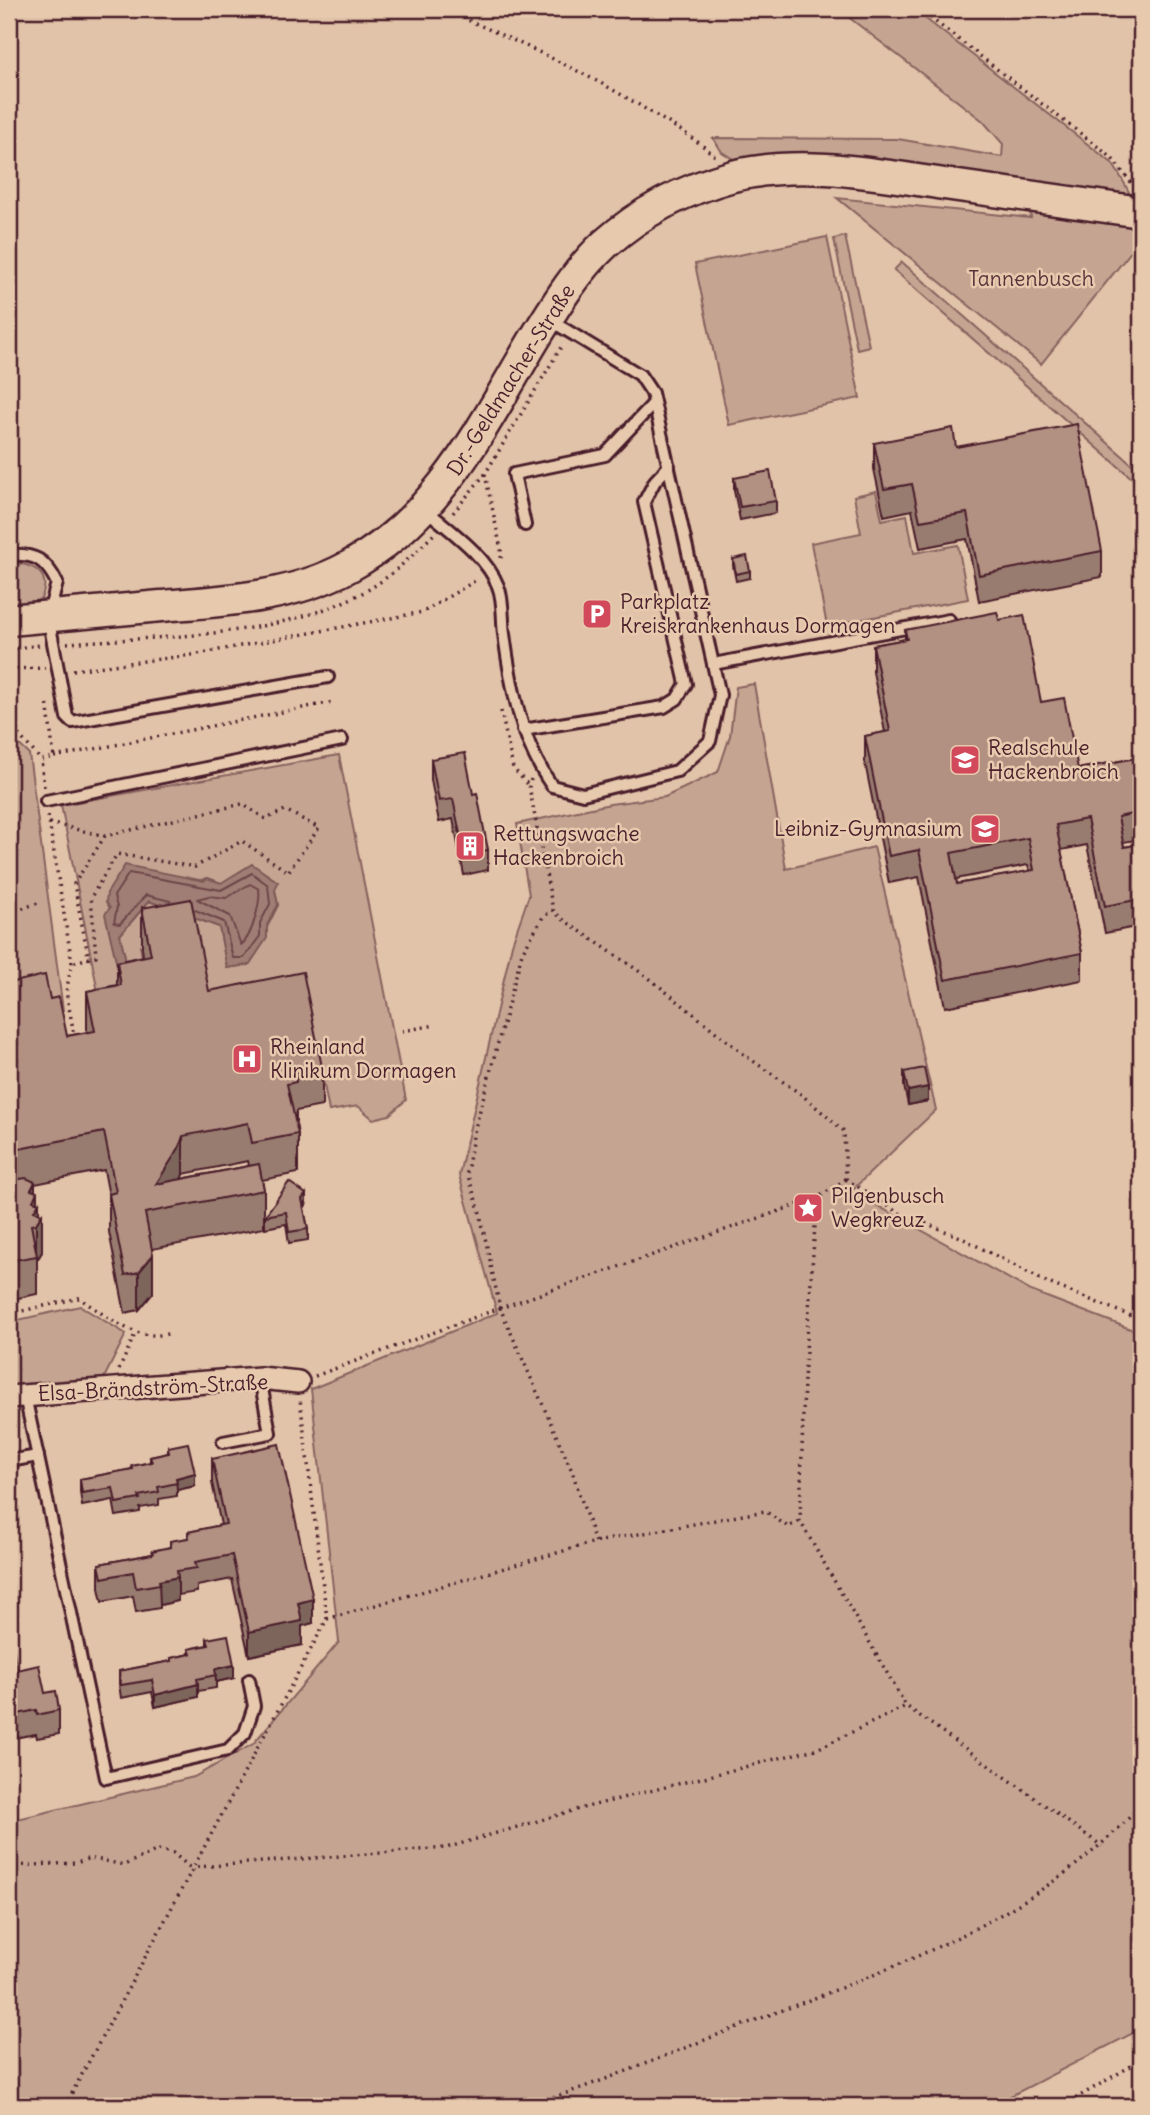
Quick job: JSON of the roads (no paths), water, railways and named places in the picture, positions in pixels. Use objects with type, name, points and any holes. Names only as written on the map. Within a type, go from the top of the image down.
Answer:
[{"type":"street","name":"Dr.-Geldmacher-Straße","points":[[9,620],[50,630],[306,586],[347,568],[385,544],[425,509],[457,468],[558,326],[572,282],[604,245],[637,218],[681,193],[736,176],[793,170],[854,171],[1140,203]]},
{"type":"street","name":"Elsa-Brändström-Straße","points":[[17,1396],[260,1378],[298,1382]]},
{"type":"lane","points":[[425,509],[489,572],[499,587],[504,636],[523,730],[534,762],[552,786],[583,793],[677,771],[710,741],[720,695],[654,403],[640,375],[558,326]]},
{"type":"lane","points":[[524,525],[514,474],[605,455],[654,403]]},
{"type":"lane","points":[[523,730],[664,707],[677,699],[686,684],[644,502],[655,481],[669,466]]},
{"type":"lane","points":[[9,555],[29,553],[48,564],[57,583],[50,630],[67,717],[77,723],[328,677]]},
{"type":"lane","points":[[713,664],[949,620]]},
{"type":"lane","points":[[46,801],[342,740]]},
{"type":"lane","points":[[223,1441],[271,1433],[260,1378]]},
{"type":"lane","points":[[17,1396],[38,1456],[106,1778],[228,1750],[245,1733],[254,1706],[249,1680]]},
{"type":"lane","points":[[9,1461],[38,1456]]},
{"type":"water","points":[[252,864],[278,882],[275,890],[278,905],[267,925],[267,938],[249,965],[227,968],[219,927],[149,901],[120,935],[129,974],[124,995],[105,914],[110,908],[106,902],[107,893],[125,865],[204,881],[207,878],[221,883]]},
{"type":"place","name":"Parkplatz Kreiskrankenhaus Dormagen","points":[[597,614]]},
{"type":"place","name":"Realschule Hackenbroich","points":[[965,760]]},
{"type":"place","name":"Leibniz-Gymnasium","points":[[985,829]]},
{"type":"place","name":"Rettungswache Hackenbroich","points":[[470,846]]},
{"type":"place","name":"Rheinland Klinikum Dormagen","points":[[247,1059]]},
{"type":"place","name":"Pilgenbusch Wegkreuz","points":[[808,1208]]},
{"type":"park label","name":"Tannenbusch","points":[[1031,279]]}]
